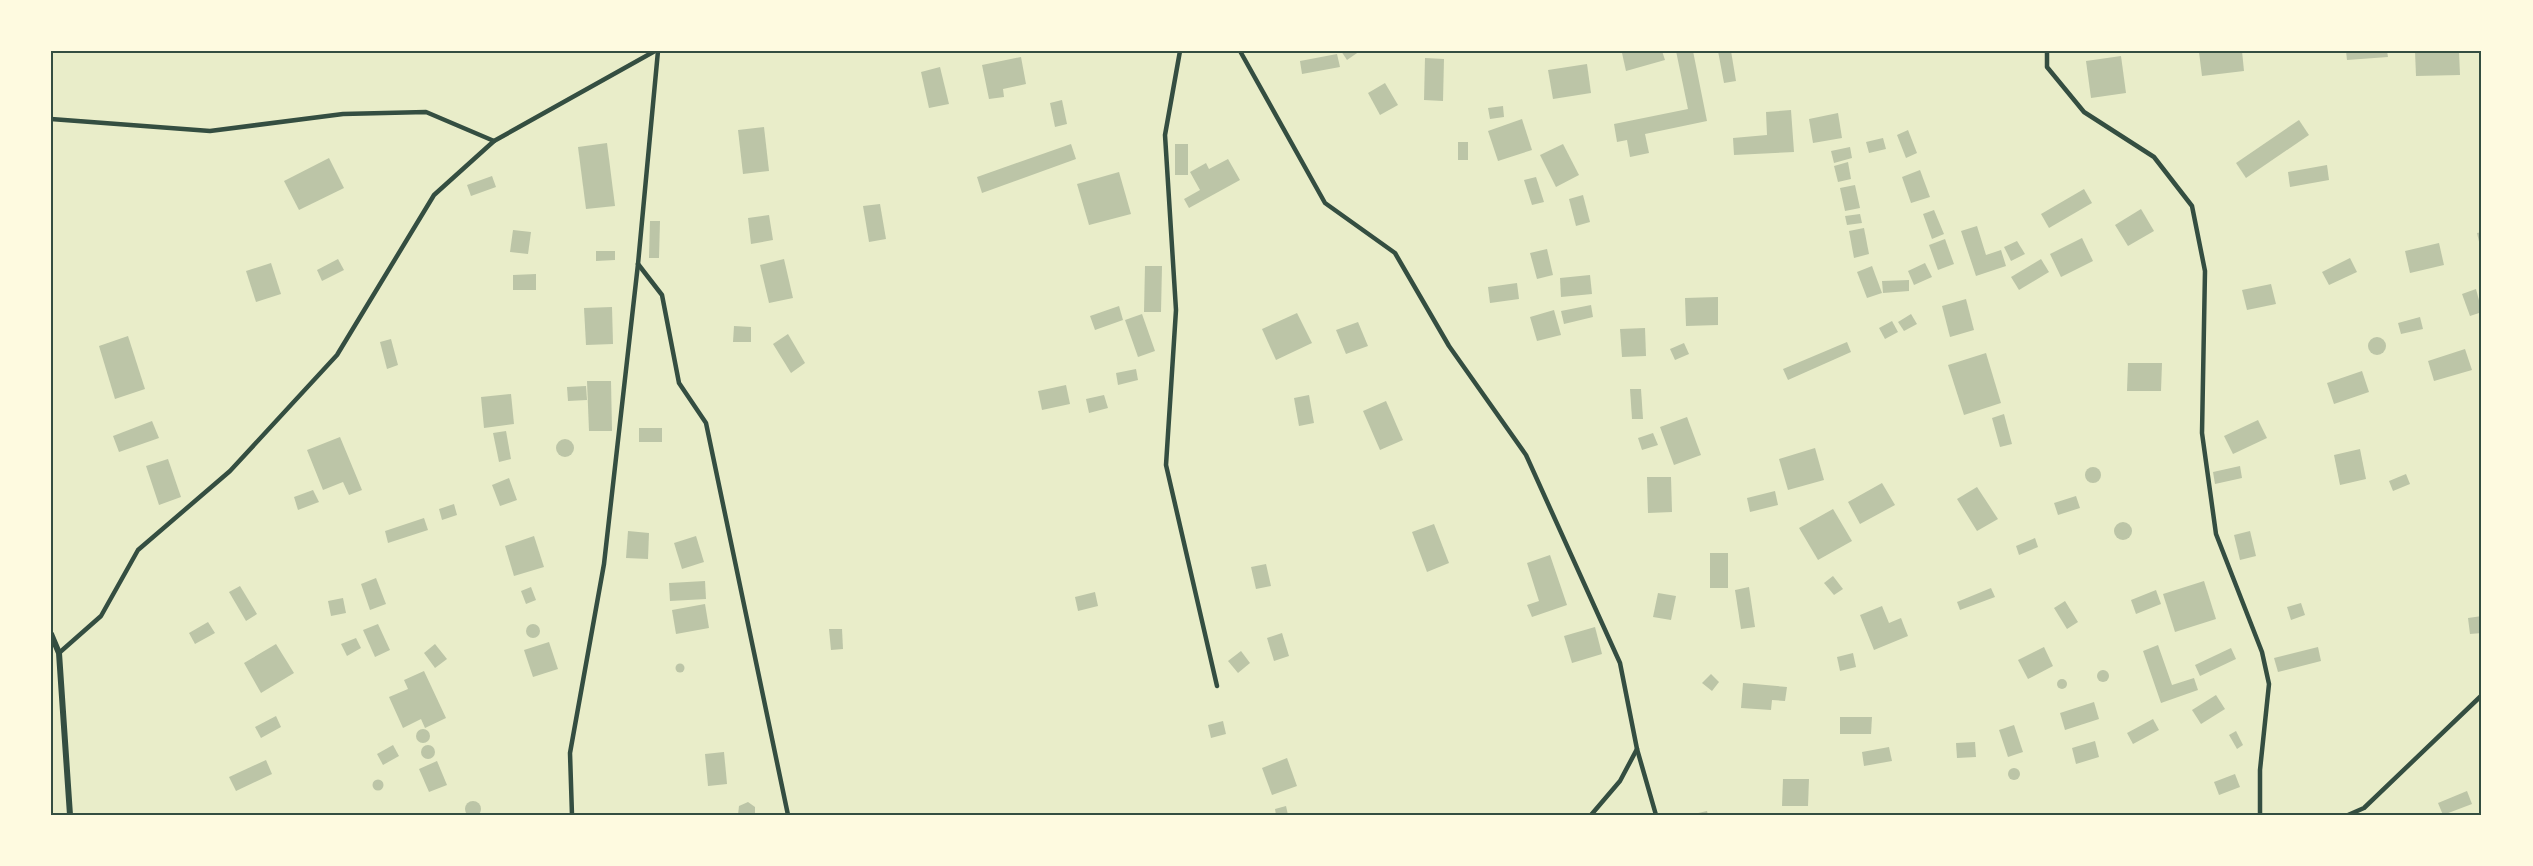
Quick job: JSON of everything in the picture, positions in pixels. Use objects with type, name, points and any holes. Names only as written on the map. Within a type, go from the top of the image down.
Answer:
[{"type":"street","points":[[51,634],[59,653],[70,815]]},
{"type":"lane","points":[[59,653],[101,616],[138,550],[230,471],[337,355],[434,195],[494,141],[657,51]]},
{"type":"lane","points":[[572,815],[570,753],[604,564],[638,264],[657,51]]},
{"type":"lane","points":[[1180,51],[1165,135],[1176,310],[1166,465],[1217,686]]},
{"type":"lane","points":[[1240,51],[1325,204],[1395,253],[1449,346],[1526,455],[1620,663],[1636,749],[1656,815]]},
{"type":"lane","points":[[2046,51],[2047,67],[2084,112],[2154,157],[2192,206],[2205,271],[2202,433],[2216,534],[2262,651],[2269,684],[2260,770],[2260,815]]},
{"type":"lane","points":[[51,120],[210,131],[343,114],[426,112],[494,141]]},
{"type":"lane","points":[[638,264],[662,295],[679,383],[706,423],[788,815]]},
{"type":"lane","points":[[2348,815],[2364,808],[2482,695]]},
{"type":"lane","points":[[1591,815],[1620,781],[1636,749]]},
{"type":"building","points":[[1341,51],[1360,51],[1347,60]]},
{"type":"building","points":[[1662,51],[1665,60],[1626,71],[1622,53]]},
{"type":"building","points":[[1676,51],[1693,51],[1707,121],[1645,134],[1649,153],[1630,157],[1627,140],[1617,142],[1614,124],[1688,109]]},
{"type":"building","points":[[1718,51],[1731,51],[1736,81],[1724,83]]},
{"type":"building","points":[[2242,51],[2244,71],[2202,76],[2199,52]]},
{"type":"building","points":[[2346,51],[2387,51],[2388,57],[2347,60]]},
{"type":"building","points":[[2415,51],[2459,51],[2460,75],[2416,76]]},
{"type":"building","points":[[1337,54],[1340,67],[1302,74],[1300,61]]},
{"type":"building","points":[[2121,56],[2126,93],[2091,98],[2086,61]]},
{"type":"building","points":[[1021,57],[1026,84],[1003,89],[1004,97],[989,99],[982,65]]},
{"type":"building","points":[[1425,58],[1444,59],[1443,101],[1424,100]]},
{"type":"building","points":[[1587,64],[1591,93],[1553,99],[1548,70]]},
{"type":"building","points":[[940,67],[949,104],[929,108],[921,72]]},
{"type":"building","points":[[1385,83],[1398,105],[1380,115],[1368,93]]},
{"type":"building","points":[[1062,100],[1067,124],[1055,127],[1050,103]]},
{"type":"building","points":[[1503,106],[1504,117],[1490,119],[1488,108]]},
{"type":"building","points":[[1791,110],[1794,152],[1734,155],[1733,138],[1767,135],[1766,112]]},
{"type":"building","points":[[1838,113],[1842,138],[1813,143],[1809,119]]},
{"type":"building","points":[[1522,119],[1532,150],[1498,161],[1488,131]]},
{"type":"building","points":[[2299,120],[2309,135],[2246,178],[2236,163]]},
{"type":"building","points":[[764,127],[769,171],[743,174],[738,130]]},
{"type":"building","points":[[1908,130],[1917,153],[1906,158],[1897,135]]},
{"type":"building","points":[[1883,138],[1886,149],[1869,153],[1866,142]]},
{"type":"building","points":[[1458,142],[1468,142],[1468,160],[1458,160]]},
{"type":"building","points":[[607,143],[615,206],[586,209],[578,147]]},
{"type":"building","points":[[1071,144],[1076,159],[982,193],[977,177]]},
{"type":"building","points":[[1175,144],[1188,144],[1188,175],[1175,175]]},
{"type":"building","points":[[1563,144],[1579,175],[1556,187],[1540,155]]},
{"type":"building","points":[[1850,147],[1852,158],[1834,163],[1831,151]]},
{"type":"building","points":[[329,158],[344,188],[299,210],[284,181]]},
{"type":"building","points":[[1228,159],[1240,180],[1189,208],[1184,199],[1200,190],[1190,172],[1206,163],[1209,169]]},
{"type":"building","points":[[1848,162],[1851,179],[1838,182],[1834,166]]},
{"type":"building","points":[[2327,165],[2329,180],[2290,187],[2288,172]]},
{"type":"building","points":[[1920,170],[1930,197],[1911,203],[1902,177]]},
{"type":"building","points":[[1119,172],[1131,214],[1089,225],[1077,184]]},
{"type":"building","points":[[492,176],[496,187],[471,196],[467,185]]},
{"type":"building","points":[[1536,177],[1544,202],[1532,205],[1524,180]]},
{"type":"building","points":[[1855,185],[1860,208],[1845,211],[1840,188]]},
{"type":"building","points":[[2084,189],[2092,203],[2049,228],[2041,214]]},
{"type":"building","points":[[1583,195],[1590,222],[1576,226],[1569,199]]},
{"type":"building","points":[[880,204],[886,239],[869,242],[863,206]]},
{"type":"building","points":[[2141,209],[2154,231],[2128,246],[2115,225]]},
{"type":"building","points":[[1934,210],[1944,234],[1932,239],[1923,214]]},
{"type":"building","points":[[1860,214],[1862,223],[1847,225],[1845,216]]},
{"type":"building","points":[[769,215],[773,240],[751,244],[748,218]]},
{"type":"building","points":[[650,221],[660,221],[659,258],[649,258]]},
{"type":"building","points":[[1977,226],[1986,255],[2001,250],[2006,266],[1976,276],[1961,231]]},
{"type":"building","points":[[1864,228],[1869,254],[1854,258],[1849,231]]},
{"type":"building","points":[[513,230],[531,232],[528,254],[510,252]]},
{"type":"building","points":[[2482,232],[2482,250],[2481,250],[2477,233]]},
{"type":"building","points":[[2082,238],[2093,261],[2061,277],[2050,254]]},
{"type":"building","points":[[1945,239],[1954,264],[1938,270],[1929,245]]},
{"type":"building","points":[[2017,241],[2025,254],[2011,261],[2004,247]]},
{"type":"building","points":[[2439,243],[2444,265],[2410,273],[2405,251]]},
{"type":"building","points":[[1547,249],[1553,275],[1537,279],[1530,253]]},
{"type":"building","points":[[596,251],[615,251],[615,260],[596,261]]},
{"type":"building","points":[[2350,258],[2357,272],[2329,285],[2322,272]]},
{"type":"building","points":[[338,259],[344,270],[322,281],[317,270]]},
{"type":"building","points":[[784,259],[793,298],[769,303],[760,265]]},
{"type":"building","points":[[2041,259],[2049,272],[2019,290],[2011,277]]},
{"type":"building","points":[[271,263],[281,294],[256,302],[246,271]]},
{"type":"building","points":[[1925,263],[1932,277],[1914,285],[1908,271]]},
{"type":"building","points":[[1145,266],[1162,266],[1161,312],[1144,312]]},
{"type":"building","points":[[1872,266],[1882,293],[1867,298],[1857,272]]},
{"type":"building","points":[[536,274],[536,290],[513,290],[513,275]]},
{"type":"building","points":[[1590,275],[1592,294],[1561,297],[1560,278]]},
{"type":"building","points":[[1909,280],[1909,291],[1883,293],[1882,281]]},
{"type":"building","points":[[1517,283],[1519,299],[1490,303],[1488,287]]},
{"type":"building","points":[[2271,284],[2276,304],[2247,310],[2242,290]]},
{"type":"building","points":[[2476,289],[2482,312],[2470,316],[2462,294]]},
{"type":"building","points":[[1718,297],[1718,325],[1686,326],[1685,298]]},
{"type":"building","points":[[1966,299],[1974,330],[1950,337],[1942,306]]},
{"type":"building","points":[[1591,305],[1593,317],[1564,324],[1561,311]]},
{"type":"building","points":[[1119,306],[1123,320],[1095,330],[1090,316]]},
{"type":"building","points":[[612,307],[613,344],[586,345],[584,308]]},
{"type":"building","points":[[1554,310],[1561,335],[1537,341],[1530,317]]},
{"type":"building","points":[[1297,313],[1312,343],[1276,360],[1262,329]]},
{"type":"building","points":[[1142,314],[1155,351],[1138,357],[1125,320]]},
{"type":"building","points":[[1911,314],[1917,324],[1904,331],[1898,322]]},
{"type":"building","points":[[2420,317],[2423,329],[2401,334],[2398,323]]},
{"type":"building","points":[[1892,321],[1898,332],[1885,339],[1879,328]]},
{"type":"building","points":[[1358,322],[1368,346],[1346,354],[1336,330]]},
{"type":"building","points":[[734,326],[751,327],[751,342],[733,342]]},
{"type":"building","points":[[1645,328],[1646,356],[1622,357],[1620,329]]},
{"type":"building","points":[[788,334],[805,363],[791,373],[773,344]]},
{"type":"building","points":[[128,336],[145,389],[115,399],[99,346]]},
{"type":"building","points":[[2377,337],[2383,340],[2386,346],[2383,352],[2377,355],[2371,352],[2368,346],[2371,340]]},
{"type":"building","points":[[391,339],[398,365],[387,369],[380,342]]},
{"type":"building","points":[[1847,342],[1851,352],[1788,380],[1783,369]]},
{"type":"building","points":[[1684,343],[1689,354],[1675,360],[1670,349]]},
{"type":"building","points":[[2465,349],[2472,370],[2434,381],[2428,361]]},
{"type":"building","points":[[1986,353],[2001,403],[1964,415],[1948,365]]},
{"type":"building","points":[[2128,363],[2162,363],[2161,391],[2127,391]]},
{"type":"building","points":[[1136,369],[1138,380],[1118,385],[1116,373]]},
{"type":"building","points":[[2362,371],[2369,392],[2334,404],[2327,383]]},
{"type":"building","points":[[587,381],[611,381],[612,431],[589,431]]},
{"type":"building","points":[[1066,385],[1070,404],[1042,410],[1038,391]]},
{"type":"building","points":[[586,386],[587,400],[568,401],[567,387]]},
{"type":"building","points":[[1630,389],[1641,389],[1643,419],[1632,419]]},
{"type":"building","points":[[511,394],[514,424],[484,428],[481,397]]},
{"type":"building","points":[[1104,395],[1108,408],[1089,413],[1086,399]]},
{"type":"building","points":[[1309,395],[1314,423],[1299,426],[1294,398]]},
{"type":"building","points":[[1386,401],[1403,440],[1380,450],[1363,411]]},
{"type":"building","points":[[2004,414],[2012,444],[2000,447],[1992,418]]},
{"type":"building","points":[[1687,417],[1701,455],[1674,465],[1660,427]]},
{"type":"building","points":[[2258,420],[2267,438],[2233,454],[2224,436]]},
{"type":"building","points":[[152,421],[159,438],[119,452],[113,436]]},
{"type":"building","points":[[639,428],[662,428],[662,442],[639,442]]},
{"type":"building","points":[[506,431],[511,459],[499,462],[493,433]]},
{"type":"building","points":[[1653,433],[1658,445],[1642,450],[1638,438]]},
{"type":"building","points":[[340,437],[362,490],[349,495],[343,482],[323,490],[307,450]]},
{"type":"building","points":[[561,439],[569,439],[574,444],[572,455],[561,457],[556,452],[556,444]]},
{"type":"building","points":[[1815,448],[1824,480],[1788,490],[1779,459]]},
{"type":"building","points":[[2360,449],[2366,479],[2340,485],[2334,455]]},
{"type":"building","points":[[168,459],[181,497],[159,505],[146,466]]},
{"type":"building","points":[[2240,466],[2242,478],[2215,484],[2213,472]]},
{"type":"building","points":[[2093,467],[2099,469],[2101,475],[2099,481],[2093,483],[2087,481],[2085,475],[2087,469]]},
{"type":"building","points":[[2406,474],[2410,484],[2393,491],[2389,481]]},
{"type":"building","points":[[1647,477],[1671,477],[1672,512],[1648,513]]},
{"type":"building","points":[[509,478],[517,500],[500,506],[492,485]]},
{"type":"building","points":[[1882,483],[1895,505],[1860,524],[1848,502]]},
{"type":"building","points":[[1977,487],[1998,519],[1977,531],[1957,499]]},
{"type":"building","points":[[313,490],[319,502],[298,510],[294,497]]},
{"type":"building","points":[[1775,491],[1778,505],[1750,512],[1747,498]]},
{"type":"building","points":[[2076,496],[2080,508],[2058,515],[2054,503]]},
{"type":"building","points":[[454,504],[457,515],[442,520],[439,509]]},
{"type":"building","points":[[1833,509],[1852,541],[1818,560],[1799,528]]},
{"type":"building","points":[[424,518],[428,530],[388,543],[385,531]]},
{"type":"building","points":[[2123,522],[2129,525],[2132,531],[2129,537],[2123,540],[2117,537],[2114,531],[2117,525]]},
{"type":"building","points":[[1434,524],[1449,563],[1427,572],[1412,532]]},
{"type":"building","points":[[628,531],[649,533],[648,559],[626,558]]},
{"type":"building","points":[[2250,531],[2256,556],[2240,560],[2234,535]]},
{"type":"building","points":[[534,536],[544,567],[514,576],[505,546]]},
{"type":"building","points":[[696,536],[704,562],[682,569],[674,543]]},
{"type":"building","points":[[2035,538],[2038,547],[2019,555],[2016,546]]},
{"type":"building","points":[[1710,553],[1728,553],[1728,588],[1710,588]]},
{"type":"building","points":[[1550,555],[1567,605],[1532,617],[1527,605],[1539,601],[1527,563]]},
{"type":"building","points":[[1266,564],[1271,586],[1256,589],[1251,567]]},
{"type":"building","points":[[1833,576],[1843,589],[1834,595],[1824,583]]},
{"type":"building","points":[[376,578],[386,604],[370,610],[361,584]]},
{"type":"building","points":[[705,581],[706,599],[670,601],[669,583]]},
{"type":"building","points":[[2204,581],[2216,619],[2175,632],[2163,594]]},
{"type":"building","points":[[240,586],[257,614],[246,621],[229,592]]},
{"type":"building","points":[[531,587],[536,600],[526,604],[521,591]]},
{"type":"building","points":[[1749,587],[1755,627],[1741,629],[1735,590]]},
{"type":"building","points":[[1991,588],[1995,597],[1960,610],[1957,602]]},
{"type":"building","points":[[2156,590],[2161,604],[2136,614],[2131,600]]},
{"type":"building","points":[[1095,592],[1098,606],[1078,611],[1075,597]]},
{"type":"building","points":[[1658,593],[1676,596],[1671,620],[1653,617]]},
{"type":"building","points":[[343,598],[346,613],[331,616],[328,601]]},
{"type":"building","points":[[2065,601],[2078,622],[2067,629],[2054,608]]},
{"type":"building","points":[[2301,603],[2305,615],[2291,620],[2287,607]]},
{"type":"building","points":[[705,604],[709,628],[676,634],[672,610]]},
{"type":"building","points":[[1882,606],[1889,623],[1901,618],[1908,636],[1874,650],[1860,615]]},
{"type":"building","points":[[2482,616],[2482,633],[2470,634],[2468,618]]},
{"type":"building","points":[[208,622],[215,633],[195,644],[189,633]]},
{"type":"building","points":[[378,624],[390,650],[375,657],[363,630]]},
{"type":"building","points":[[533,624],[538,626],[540,631],[538,636],[533,638],[528,636],[526,631],[528,626]]},
{"type":"building","points":[[1595,627],[1602,654],[1572,663],[1564,636]]},
{"type":"building","points":[[829,629],[842,629],[843,649],[831,650]]},
{"type":"building","points":[[1282,633],[1289,656],[1274,661],[1267,638]]},
{"type":"building","points":[[356,638],[361,648],[347,656],[341,644]]},
{"type":"building","points":[[549,642],[558,669],[533,677],[524,650]]},
{"type":"building","points":[[276,644],[294,673],[261,693],[244,663]]},
{"type":"building","points":[[435,644],[447,659],[435,668],[424,653]]},
{"type":"building","points":[[2158,645],[2172,685],[2194,678],[2198,690],[2161,703],[2143,651]]},
{"type":"building","points":[[2044,647],[2053,666],[2028,679],[2018,660]]},
{"type":"building","points":[[2318,647],[2321,661],[2278,672],[2274,658]]},
{"type":"building","points":[[2231,648],[2236,659],[2200,676],[2195,665]]},
{"type":"building","points":[[1241,651],[1250,663],[1238,673],[1228,661]]},
{"type":"building","points":[[1853,653],[1856,667],[1840,671],[1837,657]]},
{"type":"building","points":[[680,663],[685,668],[680,673],[675,668]]},
{"type":"building","points":[[2105,670],[2108,671],[2108,681],[2101,682],[2098,681],[2097,674],[2098,671]]},
{"type":"building","points":[[424,671],[446,718],[425,728],[421,719],[403,728],[389,697],[408,689],[404,680]]},
{"type":"building","points":[[1711,674],[1719,682],[1712,691],[1702,683]]},
{"type":"building","points":[[2062,679],[2066,680],[2066,688],[2062,689],[2058,688],[2057,684],[2058,680]]},
{"type":"building","points":[[1743,683],[1787,687],[1785,701],[1772,700],[1771,710],[1741,708]]},
{"type":"building","points":[[2216,695],[2225,709],[2201,724],[2192,710]]},
{"type":"building","points":[[2094,702],[2099,719],[2065,730],[2060,713]]},
{"type":"building","points":[[276,716],[281,727],[261,738],[255,727]]},
{"type":"building","points":[[1840,717],[1872,717],[1871,734],[1840,734]]},
{"type":"building","points":[[2153,719],[2159,730],[2133,744],[2127,733]]},
{"type":"building","points":[[1223,721],[1226,734],[1211,738],[1208,725]]},
{"type":"building","points":[[2014,725],[2023,752],[2008,757],[1999,730]]},
{"type":"building","points":[[420,729],[426,729],[430,736],[426,743],[420,743],[416,739],[416,733]]},
{"type":"building","points":[[2236,731],[2243,745],[2237,749],[2229,735]]},
{"type":"building","points":[[2095,741],[2099,757],[2076,764],[2072,748]]},
{"type":"building","points":[[1975,742],[1976,757],[1957,758],[1956,743]]},
{"type":"building","points":[[393,745],[399,756],[383,765],[377,754]]},
{"type":"building","points":[[428,745],[433,747],[435,752],[433,757],[428,759],[423,757],[421,752],[423,747]]},
{"type":"building","points":[[1889,747],[1892,761],[1864,766],[1862,752]]},
{"type":"building","points":[[724,752],[727,784],[708,786],[705,754]]},
{"type":"building","points":[[1287,758],[1297,786],[1272,795],[1262,768]]},
{"type":"building","points":[[266,760],[272,774],[236,791],[229,777]]},
{"type":"building","points":[[437,761],[447,785],[429,792],[419,769]]},
{"type":"building","points":[[2014,768],[2020,774],[2014,780],[2008,774]]},
{"type":"building","points":[[2235,774],[2240,787],[2219,795],[2214,782]]},
{"type":"building","points":[[378,779],[384,785],[378,791],[372,785]]},
{"type":"building","points":[[1783,779],[1809,779],[1808,806],[1782,806]]},
{"type":"building","points":[[2467,791],[2472,804],[2443,815],[2438,803]]},
{"type":"building","points":[[473,801],[479,803],[481,809],[479,815],[473,817],[467,815],[465,809],[467,803]]},
{"type":"building","points":[[748,802],[755,807],[755,815],[738,815],[739,806]]},
{"type":"building","points":[[1286,806],[1288,815],[1276,815],[1275,809]]},
{"type":"building","points":[[1707,811],[1708,815],[1694,815],[1694,814]]}]
